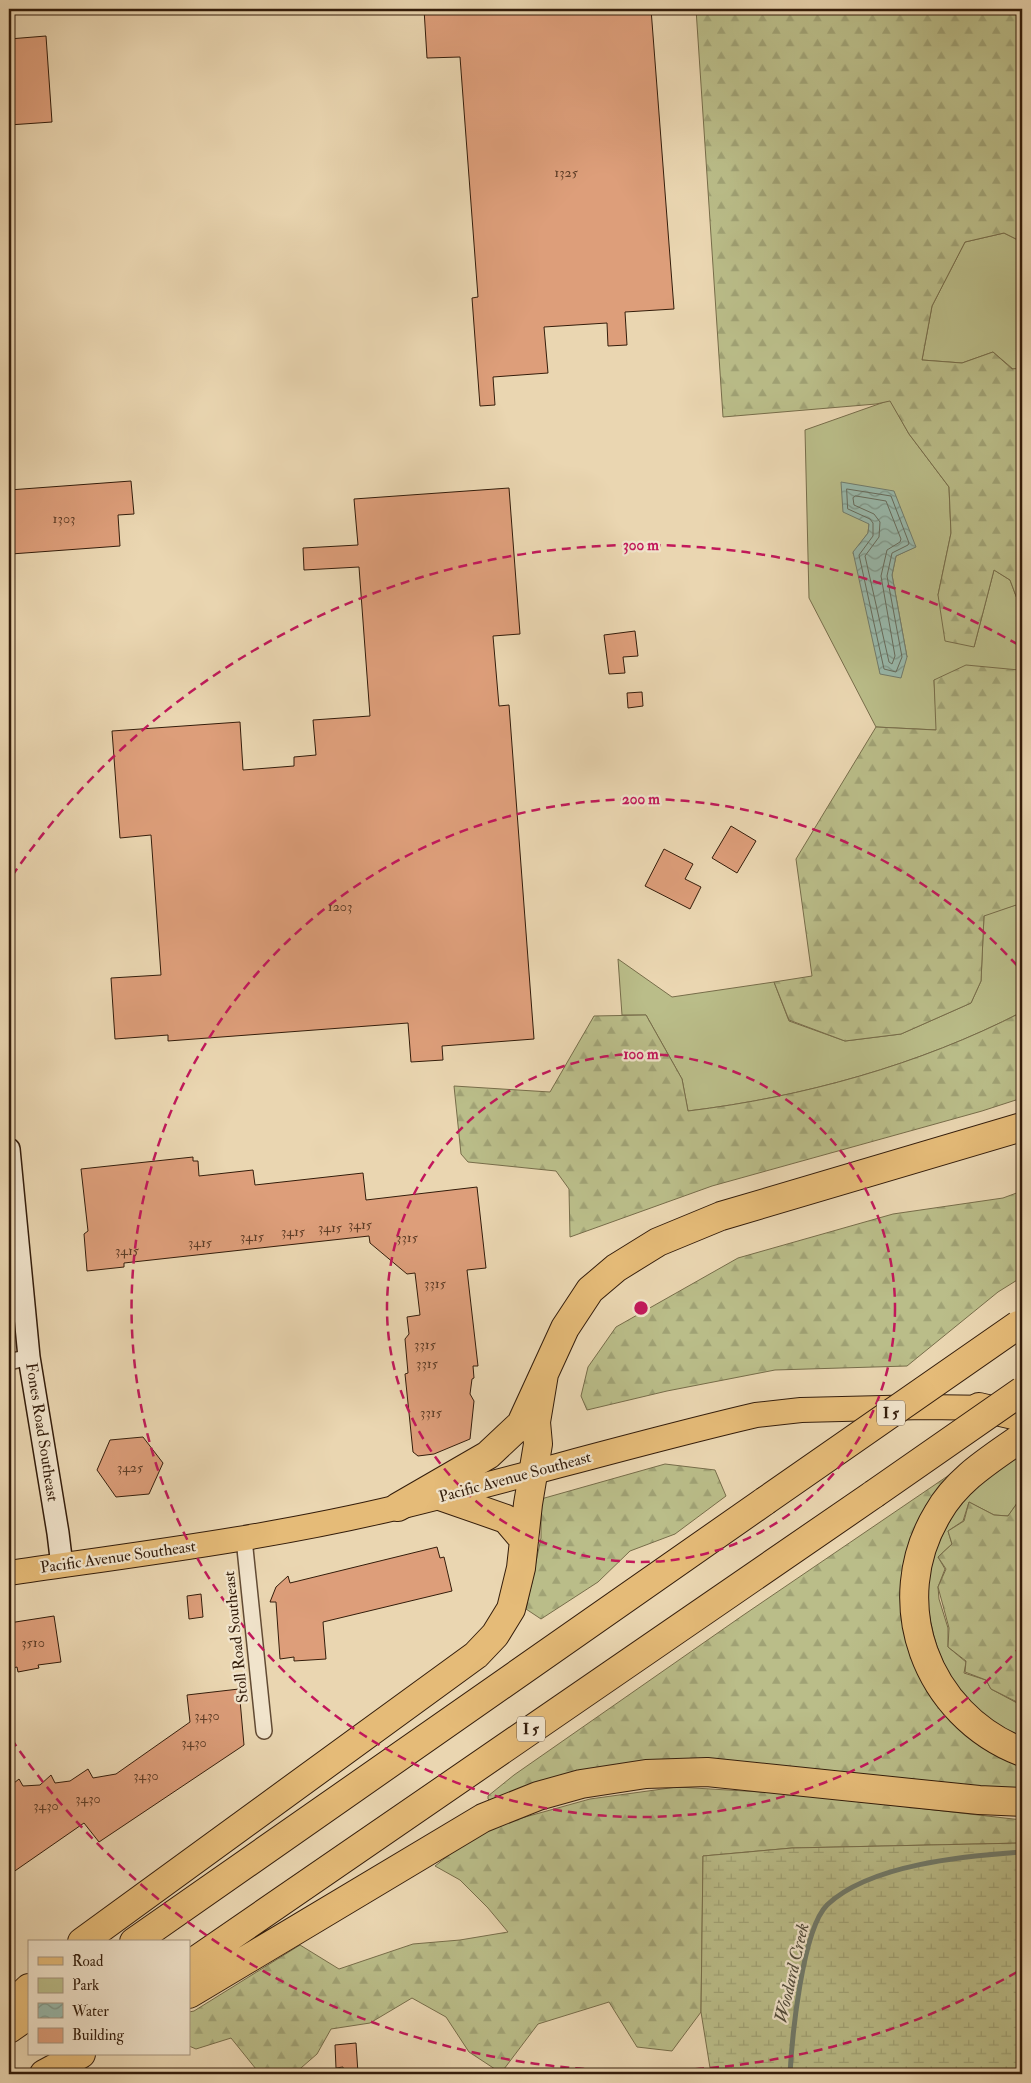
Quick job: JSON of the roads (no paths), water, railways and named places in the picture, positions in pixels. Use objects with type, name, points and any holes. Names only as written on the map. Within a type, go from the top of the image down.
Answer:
[{"type":"highway","points":[[398,1507],[488,1455],[521,1424],[565,1328],[590,1290],[616,1268],[658,1242],[721,1216],[1022,1127]]},
{"type":"highway","name":"I 5","points":[[137,1940],[1020,1324]]},
{"type":"highway","points":[[85,1940],[476,1655],[495,1635],[511,1609],[521,1568],[538,1444],[536,1422],[544,1374]]},
{"type":"highway","name":"I 5","points":[[190,1964],[1022,1391]]},
{"type":"highway","points":[[979,1407],[1022,1417]]},
{"type":"highway","points":[[1022,1437],[963,1480],[938,1512],[928,1531],[918,1563],[914,1595],[918,1636],[932,1672],[952,1703],[978,1728],[993,1738],[1022,1752]]},
{"type":"highway","points":[[440,1496],[506,1519],[524,1540]]},
{"type":"highway","points":[[190,1993],[483,1818],[538,1796],[581,1784],[646,1774],[707,1772],[979,1800],[1022,1802]]},
{"type":"highway","points":[[9,2007],[28,1989]]},
{"type":"highway","points":[[9,2029],[28,2016]]},
{"type":"highway","points":[[30,2074],[55,2056]]},
{"type":"highway","points":[[44,2074],[77,2056]]},
{"type":"main road","name":"Pacific Avenue Southeast","points":[[9,1573],[244,1540],[398,1507],[756,1415],[801,1410],[1022,1408]]},
{"type":"street","name":"Fones Road Southeast","points":[[9,1148],[19,1359],[58,1533],[62,1566]]},
{"type":"street","name":"Stoll Road Southeast","points":[[244,1540],[264,1731]]},
{"type":"water","points":[[841,482],[894,491],[916,547],[896,556],[892,575],[907,657],[901,678],[880,674],[853,552],[868,533],[869,524],[843,512]]},
{"type":"waterway","name":"Woodard Creek","points":[[790,2074],[796,2011],[805,1960],[818,1918],[827,1905],[845,1891],[893,1871],[974,1856],[1022,1852]]}]
